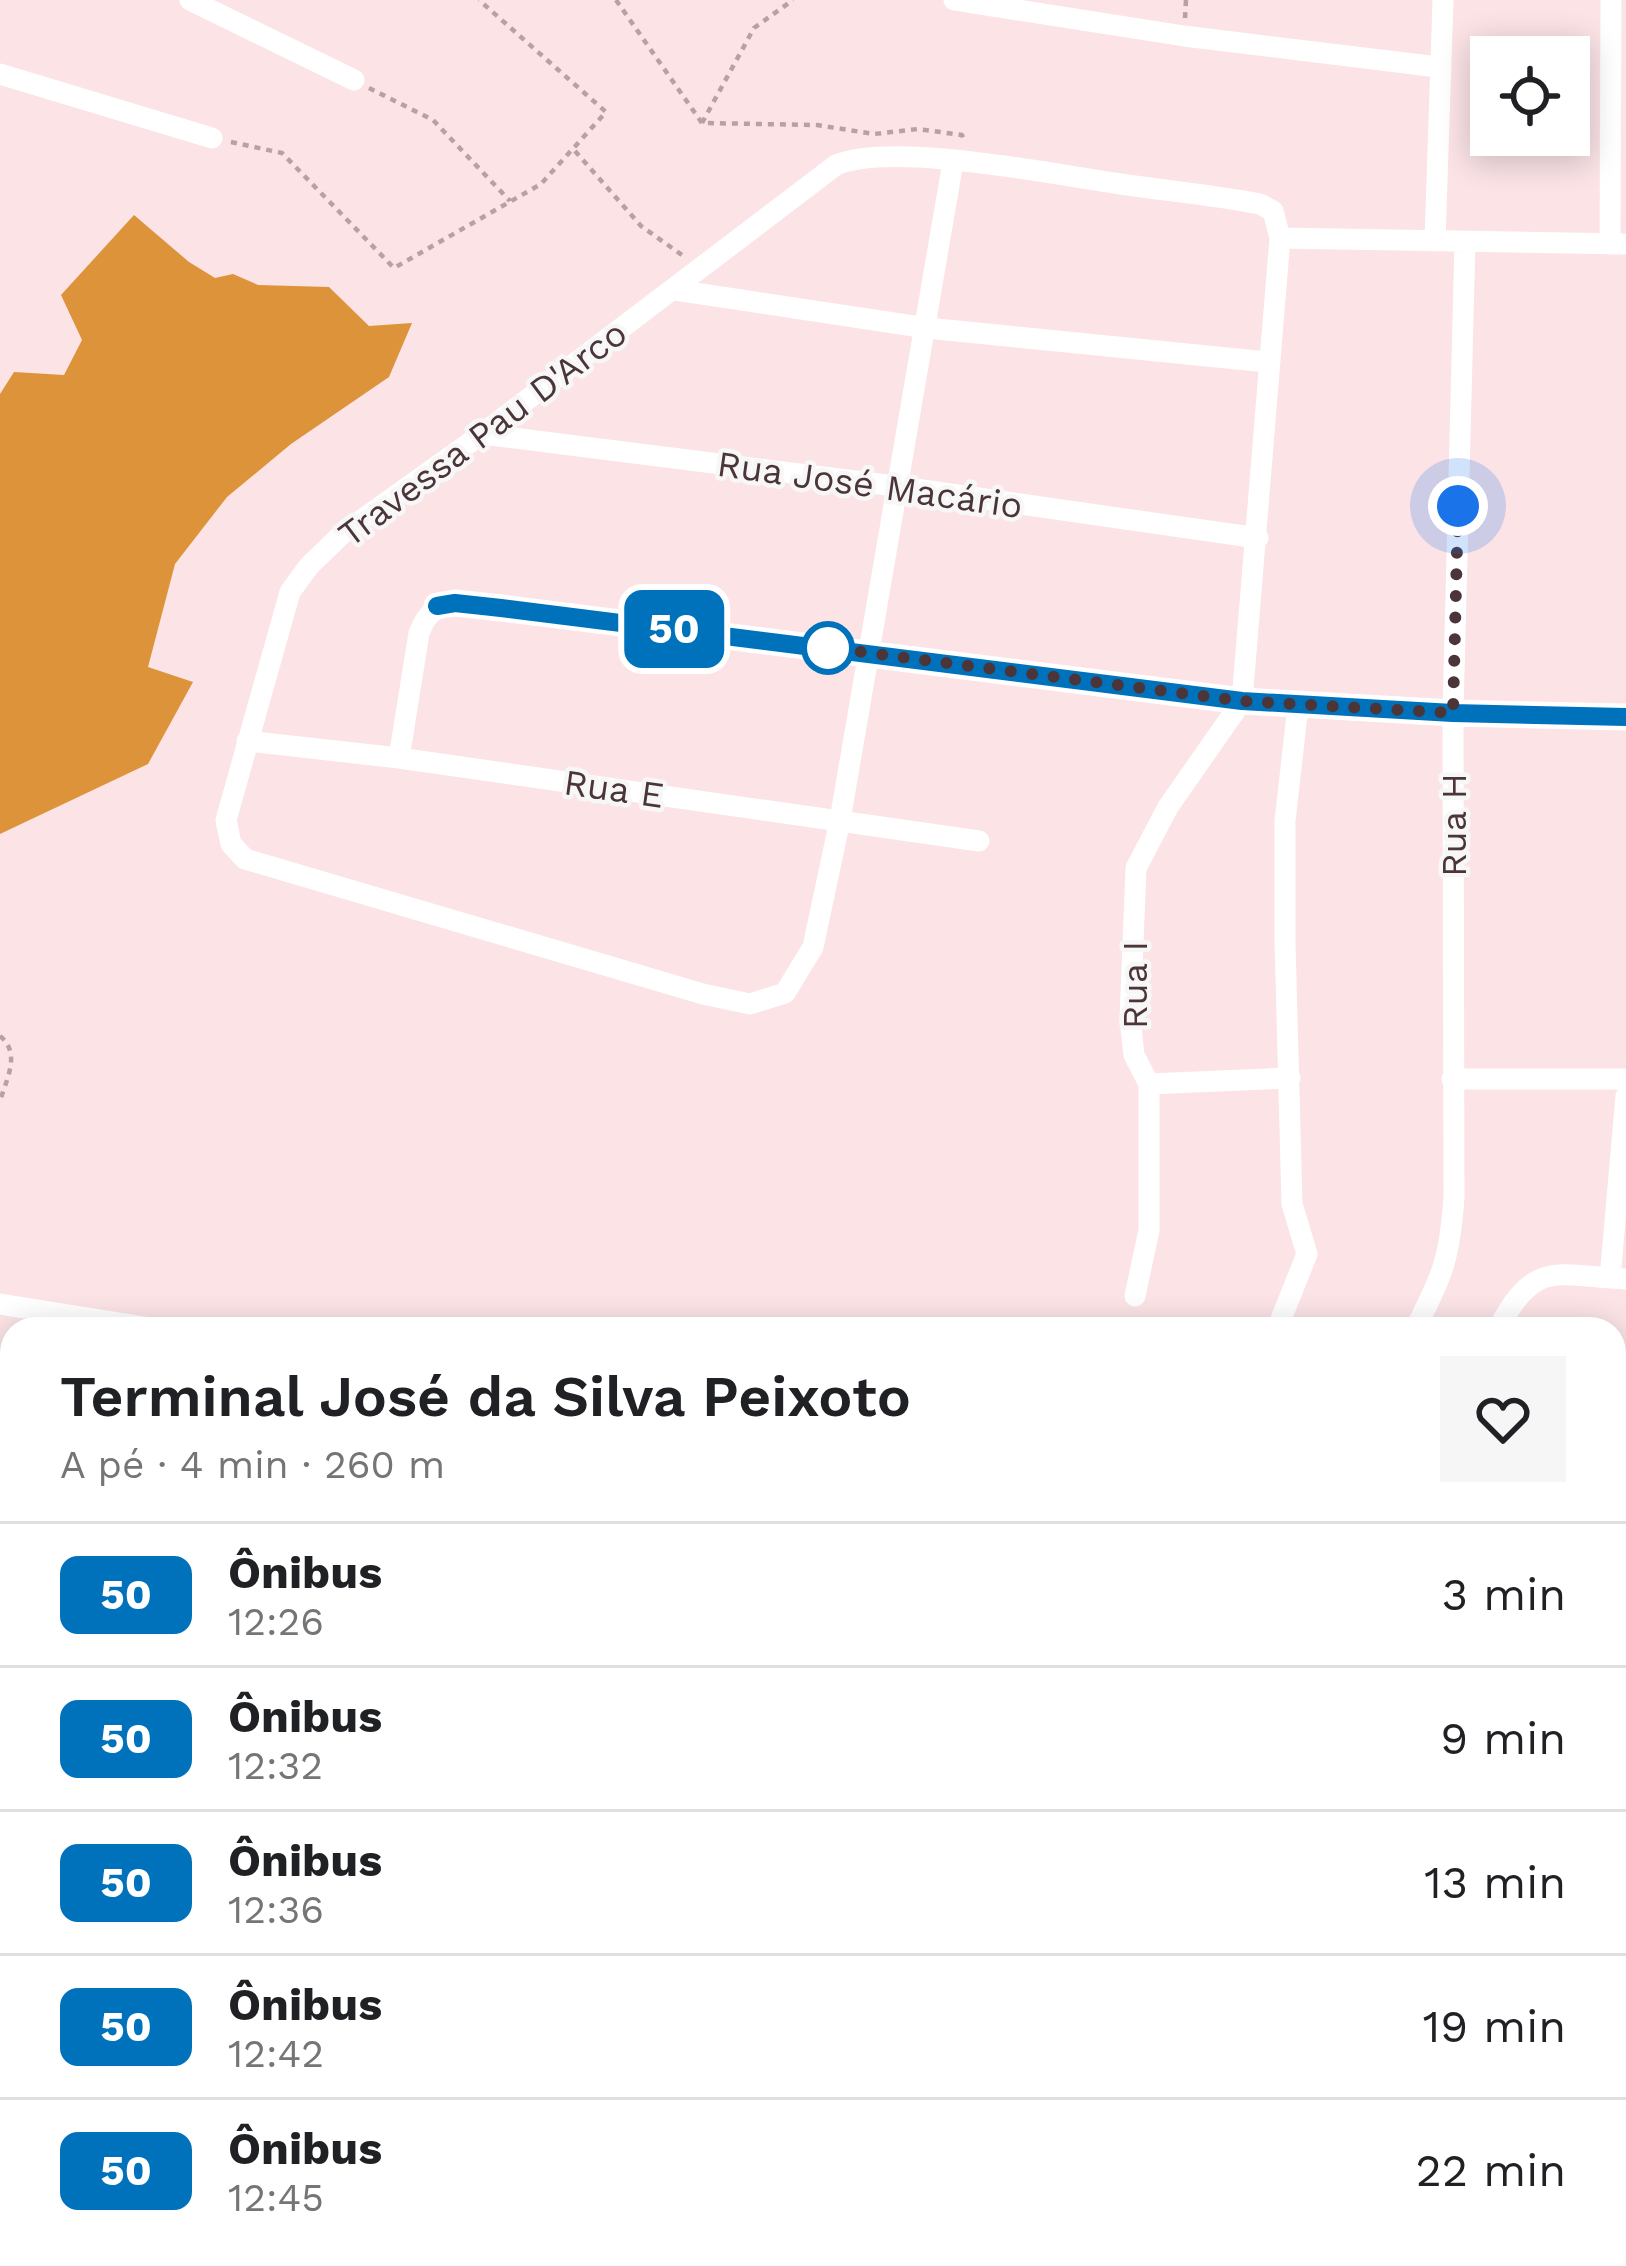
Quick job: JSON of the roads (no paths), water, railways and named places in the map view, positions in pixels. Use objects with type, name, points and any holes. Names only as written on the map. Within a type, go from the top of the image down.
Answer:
[{"type":"street","points":[[190,0],[354,80]]},
{"type":"street","points":[[954,0],[1184,36],[1438,67]]},
{"type":"street","points":[[1435,241],[1443,0]]},
{"type":"street","points":[[1242,701],[1280,238],[1618,244],[1611,0]]},
{"type":"street","points":[[0,74],[212,138]]},
{"type":"street","name":"Travessa Pau D'Arco","points":[[839,820],[813,947],[785,993],[750,1004],[572,958],[245,860],[227,833],[226,820],[290,592],[308,566],[342,534],[675,290],[836,165],[875,156],[963,162],[1260,204],[1273,212],[1280,238]]},
{"type":"street","points":[[839,820],[895,486],[963,162]]},
{"type":"street","name":"Rua H","points":[[1421,1317],[1451,1246],[1453,713],[1465,242]]},
{"type":"street","points":[[675,290],[927,328],[1267,362]]},
{"type":"street","name":"Rua José Macário","points":[[482,434],[1258,538]]},
{"type":"street","points":[[399,758],[419,633],[426,616],[437,606],[455,603],[1242,701],[1626,717]]},
{"type":"street","name":"Rua I","points":[[1135,1296],[1149,1230],[1149,1084],[1134,1055],[1130,1019],[1136,868],[1168,807],[1242,701]]},
{"type":"street","points":[[1282,1317],[1307,1254],[1292,1204],[1286,821],[1298,706]]},
{"type":"street","name":"Rua E","points":[[248,741],[399,758],[979,842]]},
{"type":"street","points":[[1149,1084],[1290,1078]]},
{"type":"street","points":[[1452,1079],[1626,1079]]},
{"type":"street","points":[[1505,1317],[1523,1287],[1539,1277],[1618,1278],[1626,1096]]},
{"type":"street","points":[[0,1304],[82,1317]]}]
